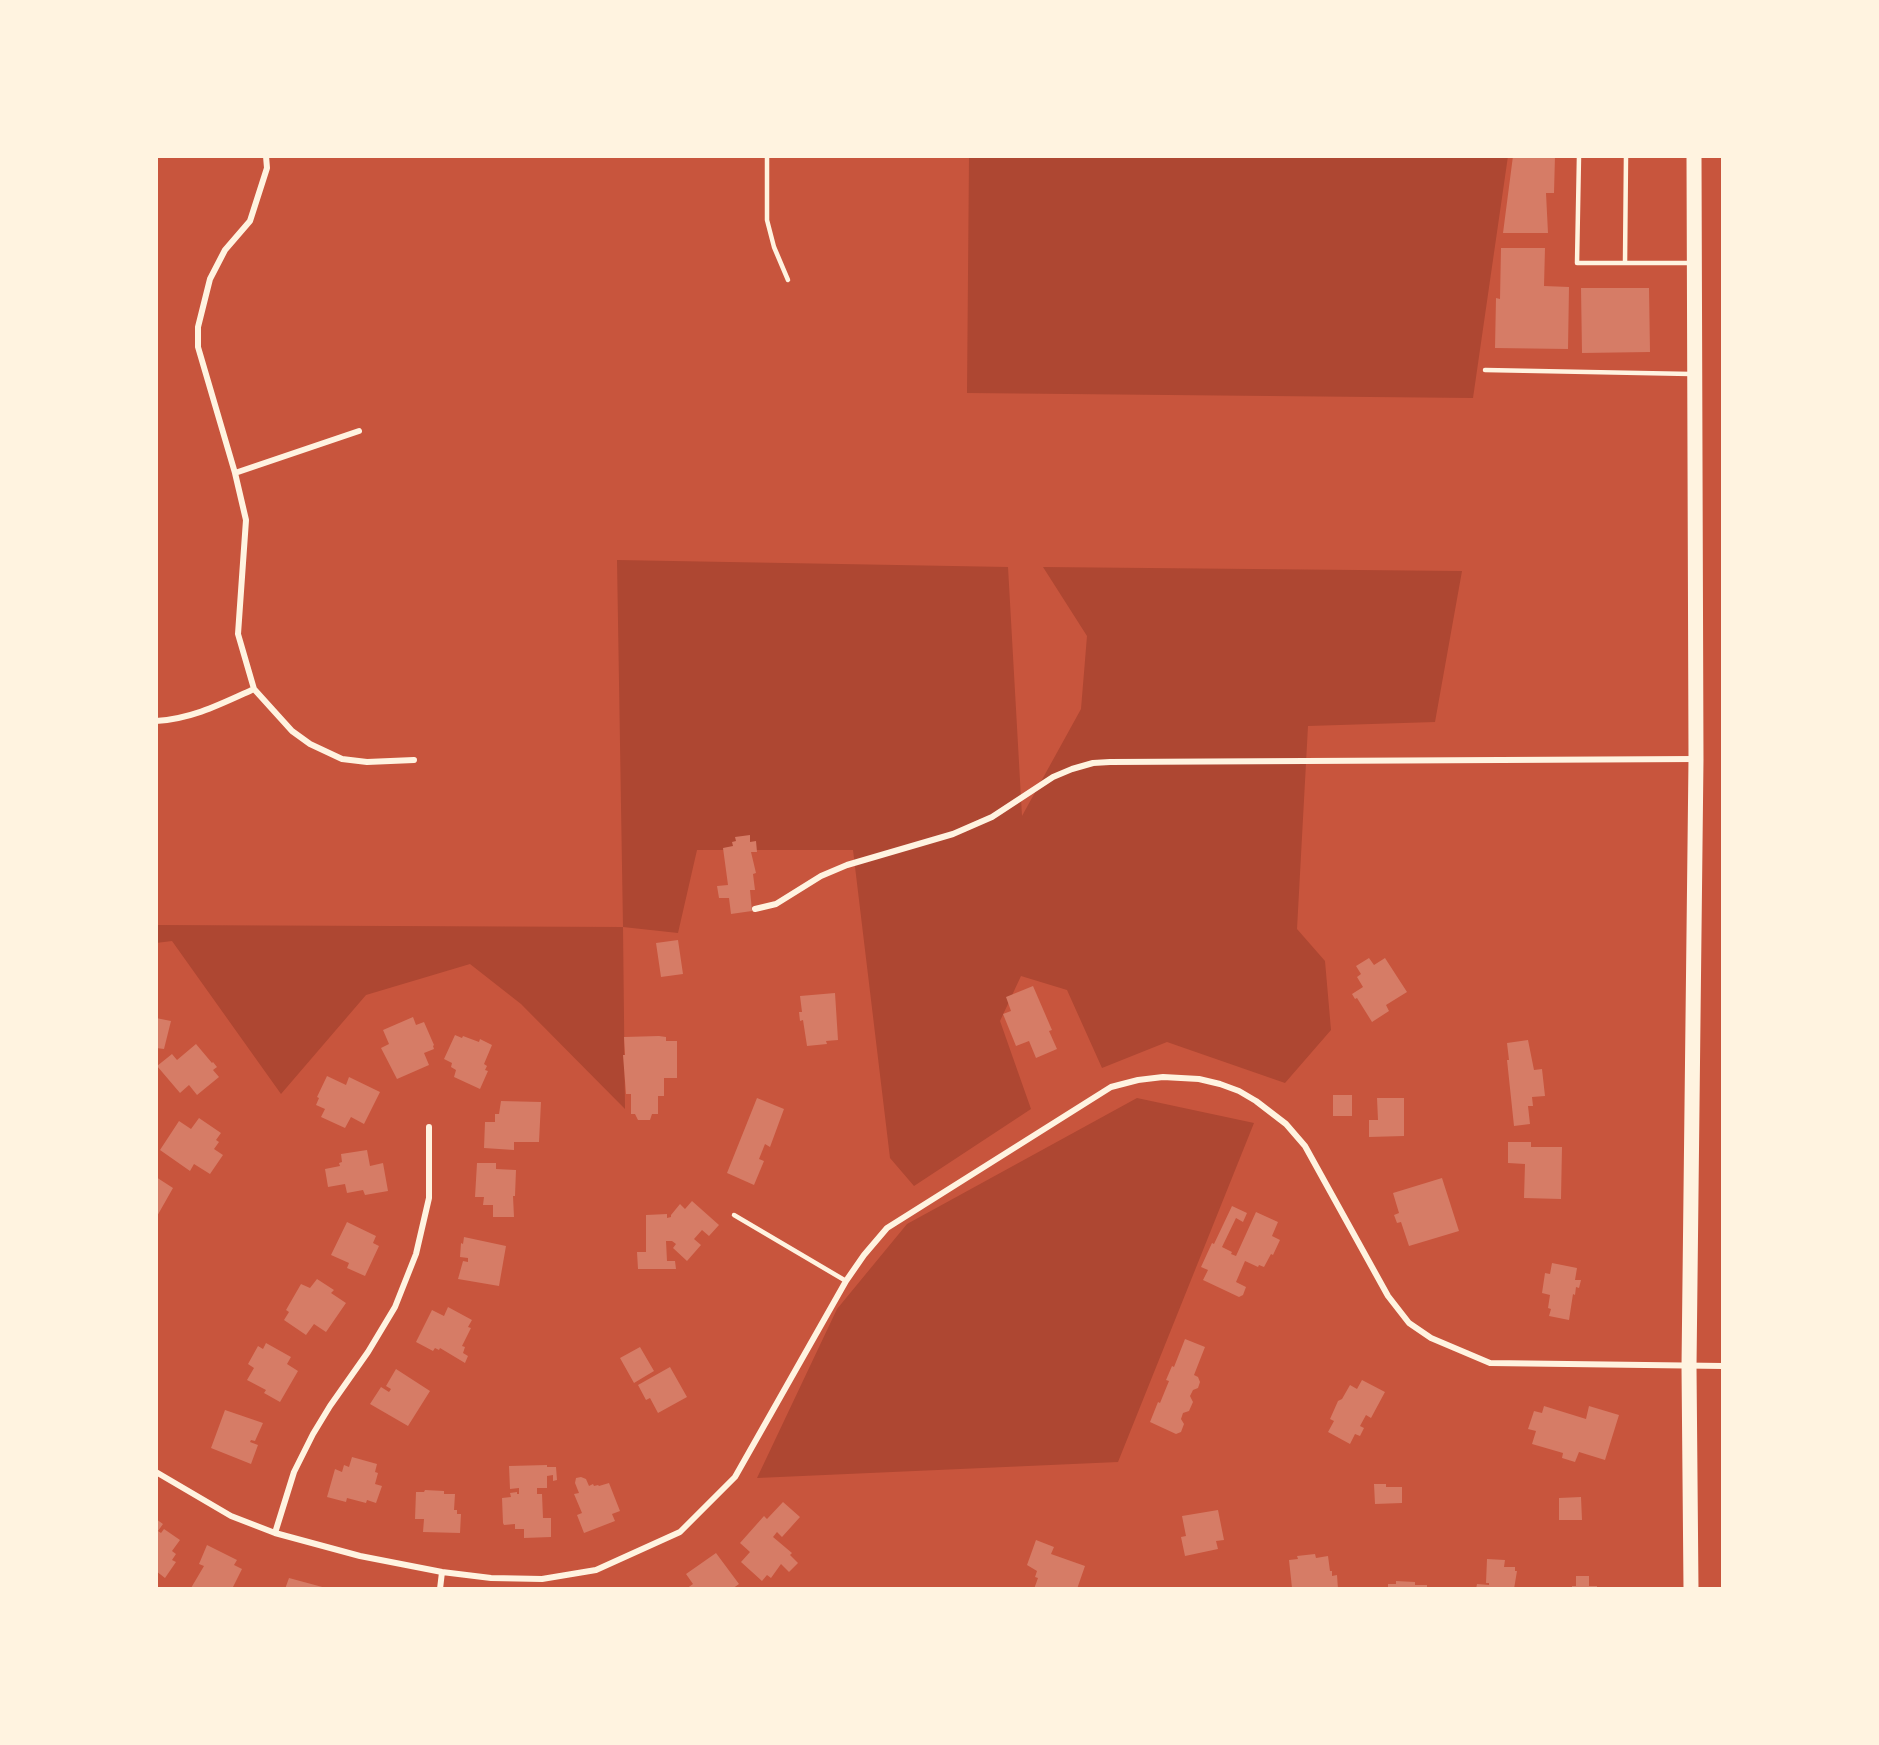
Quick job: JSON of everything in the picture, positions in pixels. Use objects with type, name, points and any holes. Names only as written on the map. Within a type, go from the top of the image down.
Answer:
[{"type":"main road","points":[[1691,1589],[1689,1366],[1696,759],[1694,156]]},
{"type":"street","points":[[266,156],[267,168],[250,221],[225,250],[210,279],[198,327],[198,347],[235,473],[246,520],[238,634],[254,689],[301,738],[342,759],[367,762],[414,759]]},
{"type":"street","points":[[235,473],[359,431]]},
{"type":"street","points":[[156,722],[195,715],[254,689]]},
{"type":"street","points":[[755,909],[777,904],[821,876],[848,865],[973,826],[992,817],[1053,777],[1093,763],[1696,759]]},
{"type":"street","points":[[156,1472],[231,1516],[275,1533],[360,1556],[442,1572],[491,1578],[542,1579],[596,1570],[680,1532],[735,1477],[846,1281],[887,1228],[1111,1087],[1163,1077],[1199,1079],[1220,1084],[1256,1101],[1286,1124],[1305,1146],[1388,1296],[1409,1323],[1431,1338],[1490,1363],[1723,1366]]},
{"type":"street","points":[[275,1533],[294,1472],[313,1434],[395,1307],[413,1261],[429,1198],[429,1127]]},
{"type":"street","points":[[440,1589],[442,1572]]},
{"type":"lane","points":[[767,156],[767,220],[774,247],[788,280]]},
{"type":"lane","points":[[1579,156],[1577,263],[1694,263]]},
{"type":"lane","points":[[1625,263],[1626,156]]},
{"type":"lane","points":[[1485,370],[1694,374]]},
{"type":"lane","points":[[734,1215],[846,1281]]},
{"type":"shaded area","points":[[969,156],[1508,156],[1473,398],[967,393]]},
{"type":"shaded area","points":[[617,560],[1008,567],[1022,816],[1081,709],[1087,636],[1043,567],[1462,571],[1435,722],[1308,726],[1297,929],[1325,961],[1331,1030],[1285,1083],[1167,1042],[1102,1068],[1067,990],[1021,976],[1000,1021],[1031,1109],[914,1186],[890,1158],[853,850],[697,850],[678,933],[623,927]]},
{"type":"shaded area","points":[[156,925],[623,927],[625,1109],[521,1004],[470,964],[366,995],[281,1094],[172,941],[156,943]]},
{"type":"shaded area","points":[[1137,1098],[1254,1123],[1118,1462],[757,1478],[837,1309],[907,1224]]},
{"type":"building","points":[[1513,156],[1555,156],[1554,193],[1546,193],[1548,233],[1503,233]]},
{"type":"building","points":[[1501,248],[1545,248],[1544,286],[1569,287],[1568,349],[1495,348],[1496,298],[1500,299]]},
{"type":"building","points":[[1581,288],[1649,288],[1650,352],[1582,353]]},
{"type":"building","points":[[750,835],[750,842],[756,841],[757,852],[751,852],[756,873],[753,874],[755,890],[750,890],[752,911],[731,914],[729,898],[719,898],[717,886],[728,885],[723,848],[733,846],[732,842],[736,841],[735,837]]},
{"type":"building","points":[[678,940],[683,974],[661,977],[656,943]]},
{"type":"building","points":[[1369,958],[1374,965],[1385,958],[1407,992],[1386,1005],[1389,1011],[1372,1022],[1352,994],[1363,987],[1357,977],[1361,974],[1356,966]]},
{"type":"building","points":[[1033,986],[1052,1030],[1049,1031],[1057,1049],[1036,1058],[1029,1041],[1016,1046],[1003,1014],[1011,1011],[1006,997]]},
{"type":"building","points":[[835,993],[838,1040],[826,1041],[827,1044],[807,1046],[803,1020],[800,1021],[799,1012],[802,1012],[800,996]]},
{"type":"building","points":[[413,1017],[416,1025],[424,1022],[434,1049],[424,1053],[429,1065],[397,1079],[381,1048],[389,1044],[383,1030]]},
{"type":"building","points":[[156,1018],[171,1021],[164,1049],[156,1048]]},
{"type":"building","points":[[455,1035],[479,1042],[480,1039],[492,1045],[484,1064],[487,1066],[485,1070],[488,1071],[480,1089],[454,1077],[456,1070],[451,1067],[452,1063],[444,1059]]},
{"type":"building","points":[[624,1037],[666,1037],[666,1041],[677,1041],[677,1078],[664,1078],[664,1096],[658,1096],[658,1114],[652,1114],[650,1120],[638,1120],[635,1114],[631,1114],[631,1094],[626,1094]]},
{"type":"building","points":[[1528,1040],[1534,1070],[1542,1069],[1545,1096],[1532,1097],[1533,1106],[1528,1106],[1530,1124],[1514,1126],[1507,1043]]},
{"type":"building","points":[[196,1044],[217,1067],[213,1070],[219,1077],[197,1095],[189,1085],[180,1093],[157,1066],[172,1054],[177,1060]]},
{"type":"building","points":[[327,1076],[346,1085],[349,1077],[380,1092],[364,1124],[351,1117],[345,1128],[321,1117],[325,1109],[316,1105],[319,1098],[317,1097]]},
{"type":"building","points":[[1333,1095],[1352,1095],[1352,1116],[1333,1116]]},
{"type":"building","points":[[757,1098],[784,1109],[770,1147],[765,1144],[759,1159],[764,1161],[754,1185],[727,1173]]},
{"type":"building","points":[[1377,1098],[1404,1098],[1404,1136],[1369,1137],[1369,1120],[1378,1120]]},
{"type":"building","points":[[501,1101],[541,1102],[539,1142],[514,1142],[514,1150],[484,1148],[485,1122],[495,1122],[495,1114],[499,1114]]},
{"type":"building","points":[[199,1118],[221,1133],[214,1149],[223,1155],[210,1174],[194,1164],[190,1171],[160,1150],[179,1121],[191,1129]]},
{"type":"building","points":[[1508,1142],[1531,1142],[1531,1147],[1562,1147],[1561,1199],[1524,1198],[1525,1164],[1508,1163]]},
{"type":"building","points":[[367,1150],[370,1166],[383,1163],[388,1191],[365,1195],[363,1190],[347,1193],[345,1184],[328,1187],[325,1169],[340,1166],[341,1154]]},
{"type":"building","points":[[477,1163],[496,1163],[496,1169],[516,1170],[515,1196],[513,1196],[514,1217],[493,1217],[493,1205],[483,1205],[484,1197],[475,1197]]},
{"type":"building","points":[[156,1177],[173,1188],[156,1218]]},
{"type":"building","points":[[1442,1178],[1459,1231],[1409,1246],[1401,1222],[1397,1223],[1394,1215],[1399,1213],[1393,1193]]},
{"type":"building","points":[[692,1201],[719,1225],[709,1236],[702,1230],[694,1239],[701,1245],[687,1261],[673,1248],[676,1244],[666,1241],[667,1261],[675,1261],[676,1269],[638,1269],[637,1252],[646,1252],[646,1215],[667,1214],[667,1218],[671,1217],[680,1204],[685,1209]]},
{"type":"building","points":[[1232,1206],[1247,1213],[1243,1222],[1236,1218],[1222,1247],[1232,1252],[1231,1254],[1236,1256],[1256,1212],[1278,1222],[1272,1236],[1280,1240],[1264,1267],[1259,1265],[1258,1267],[1245,1261],[1236,1282],[1246,1287],[1243,1295],[1239,1297],[1203,1280],[1208,1270],[1201,1267]]},
{"type":"building","points":[[347,1222],[376,1236],[373,1243],[379,1246],[365,1276],[347,1268],[349,1263],[331,1255]]},
{"type":"building","points":[[464,1237],[506,1246],[499,1286],[458,1279],[463,1261],[468,1262],[468,1258],[460,1257]]},
{"type":"building","points":[[1552,1263],[1577,1268],[1575,1280],[1581,1280],[1579,1288],[1576,1287],[1575,1295],[1573,1294],[1569,1320],[1549,1316],[1550,1295],[1542,1293],[1545,1273],[1550,1274]]},
{"type":"building","points":[[317,1279],[334,1290],[331,1293],[346,1303],[326,1332],[314,1324],[306,1335],[284,1320],[289,1312],[286,1310],[301,1284],[310,1288]]},
{"type":"building","points":[[448,1307],[472,1320],[468,1327],[471,1328],[462,1346],[465,1347],[463,1353],[468,1356],[465,1363],[440,1348],[439,1350],[435,1348],[433,1351],[416,1342],[432,1310],[444,1316]]},
{"type":"building","points":[[1185,1339],[1205,1347],[1194,1375],[1200,1382],[1198,1388],[1193,1390],[1190,1396],[1193,1402],[1189,1411],[1183,1413],[1181,1419],[1184,1424],[1181,1432],[1176,1434],[1150,1422],[1158,1402],[1160,1403],[1169,1381],[1166,1380]]},
{"type":"building","points":[[266,1343],[291,1357],[287,1364],[298,1371],[280,1402],[264,1393],[266,1390],[247,1380],[254,1368],[248,1364],[258,1346],[263,1349]]},
{"type":"building","points":[[640,1347],[654,1371],[634,1383],[620,1358]]},
{"type":"building","points":[[670,1367],[687,1397],[658,1413],[650,1398],[646,1400],[638,1385]]},
{"type":"building","points":[[396,1369],[430,1391],[408,1426],[370,1404],[381,1387],[389,1392],[391,1389],[386,1386]]},
{"type":"building","points":[[1362,1380],[1385,1392],[1371,1418],[1366,1415],[1360,1426],[1364,1428],[1360,1436],[1355,1434],[1350,1444],[1328,1432],[1334,1421],[1330,1419],[1338,1401],[1342,1399],[1350,1385],[1357,1389]]},
{"type":"building","points":[[1544,1406],[1586,1419],[1589,1406],[1619,1415],[1605,1460],[1579,1452],[1575,1462],[1562,1458],[1563,1453],[1532,1444],[1536,1431],[1528,1429],[1534,1411],[1542,1413]]},
{"type":"building","points":[[225,1410],[263,1423],[255,1441],[250,1442],[258,1445],[251,1464],[211,1448]]},
{"type":"building","points":[[352,1457],[377,1464],[375,1472],[378,1473],[375,1484],[382,1486],[376,1503],[347,1498],[346,1502],[327,1497],[335,1469],[342,1472],[344,1465],[349,1467]]},
{"type":"building","points":[[547,1465],[547,1467],[556,1467],[557,1480],[553,1481],[553,1475],[547,1476],[547,1488],[537,1488],[537,1494],[542,1494],[543,1518],[551,1518],[551,1537],[524,1538],[524,1529],[515,1529],[515,1524],[504,1525],[503,1523],[502,1498],[511,1497],[510,1493],[519,1494],[519,1488],[510,1489],[509,1466]]},
{"type":"building","points":[[576,1478],[586,1479],[589,1486],[609,1483],[620,1511],[612,1514],[615,1521],[584,1533],[577,1515],[582,1513],[574,1494],[579,1493],[575,1483]]},
{"type":"building","points":[[1374,1484],[1402,1487],[1402,1503],[1375,1504]]},
{"type":"building","points":[[425,1490],[455,1494],[454,1510],[457,1510],[457,1514],[461,1514],[460,1533],[423,1532],[424,1519],[415,1519],[416,1492]]},
{"type":"building","points":[[1581,1497],[1582,1520],[1559,1520],[1559,1498]]},
{"type":"building","points":[[783,1502],[800,1517],[782,1537],[777,1532],[773,1537],[792,1553],[790,1555],[798,1563],[789,1572],[781,1564],[771,1578],[767,1575],[762,1581],[741,1562],[750,1552],[740,1543],[764,1516],[767,1519]]},
{"type":"building","points":[[1218,1510],[1224,1540],[1216,1541],[1218,1549],[1185,1556],[1181,1537],[1186,1536],[1182,1516]]},
{"type":"building","points":[[156,1519],[163,1524],[158,1531],[161,1533],[164,1529],[180,1540],[172,1551],[176,1554],[172,1560],[176,1562],[165,1578],[156,1571]]},
{"type":"building","points":[[1036,1540],[1054,1547],[1051,1554],[1085,1566],[1077,1589],[1034,1589],[1038,1578],[1035,1577],[1037,1571],[1027,1565]]},
{"type":"building","points":[[207,1545],[237,1560],[234,1565],[242,1569],[232,1589],[191,1588],[204,1566],[199,1564]]},
{"type":"building","points":[[716,1553],[739,1584],[732,1589],[686,1589],[693,1584],[686,1574]]},
{"type":"building","points":[[1315,1554],[1316,1558],[1328,1556],[1332,1576],[1337,1575],[1338,1589],[1292,1588],[1289,1560],[1298,1559],[1297,1556]]},
{"type":"building","points":[[1487,1559],[1505,1560],[1504,1567],[1515,1567],[1517,1571],[1514,1589],[1476,1589],[1477,1584],[1489,1585],[1486,1583]]},
{"type":"building","points":[[1576,1576],[1589,1576],[1589,1586],[1597,1586],[1597,1589],[1572,1589],[1572,1586],[1576,1586]]},
{"type":"building","points":[[289,1578],[326,1588],[285,1589]]},
{"type":"building","points":[[1396,1581],[1427,1585],[1427,1589],[1388,1589],[1388,1584],[1396,1584]]}]
